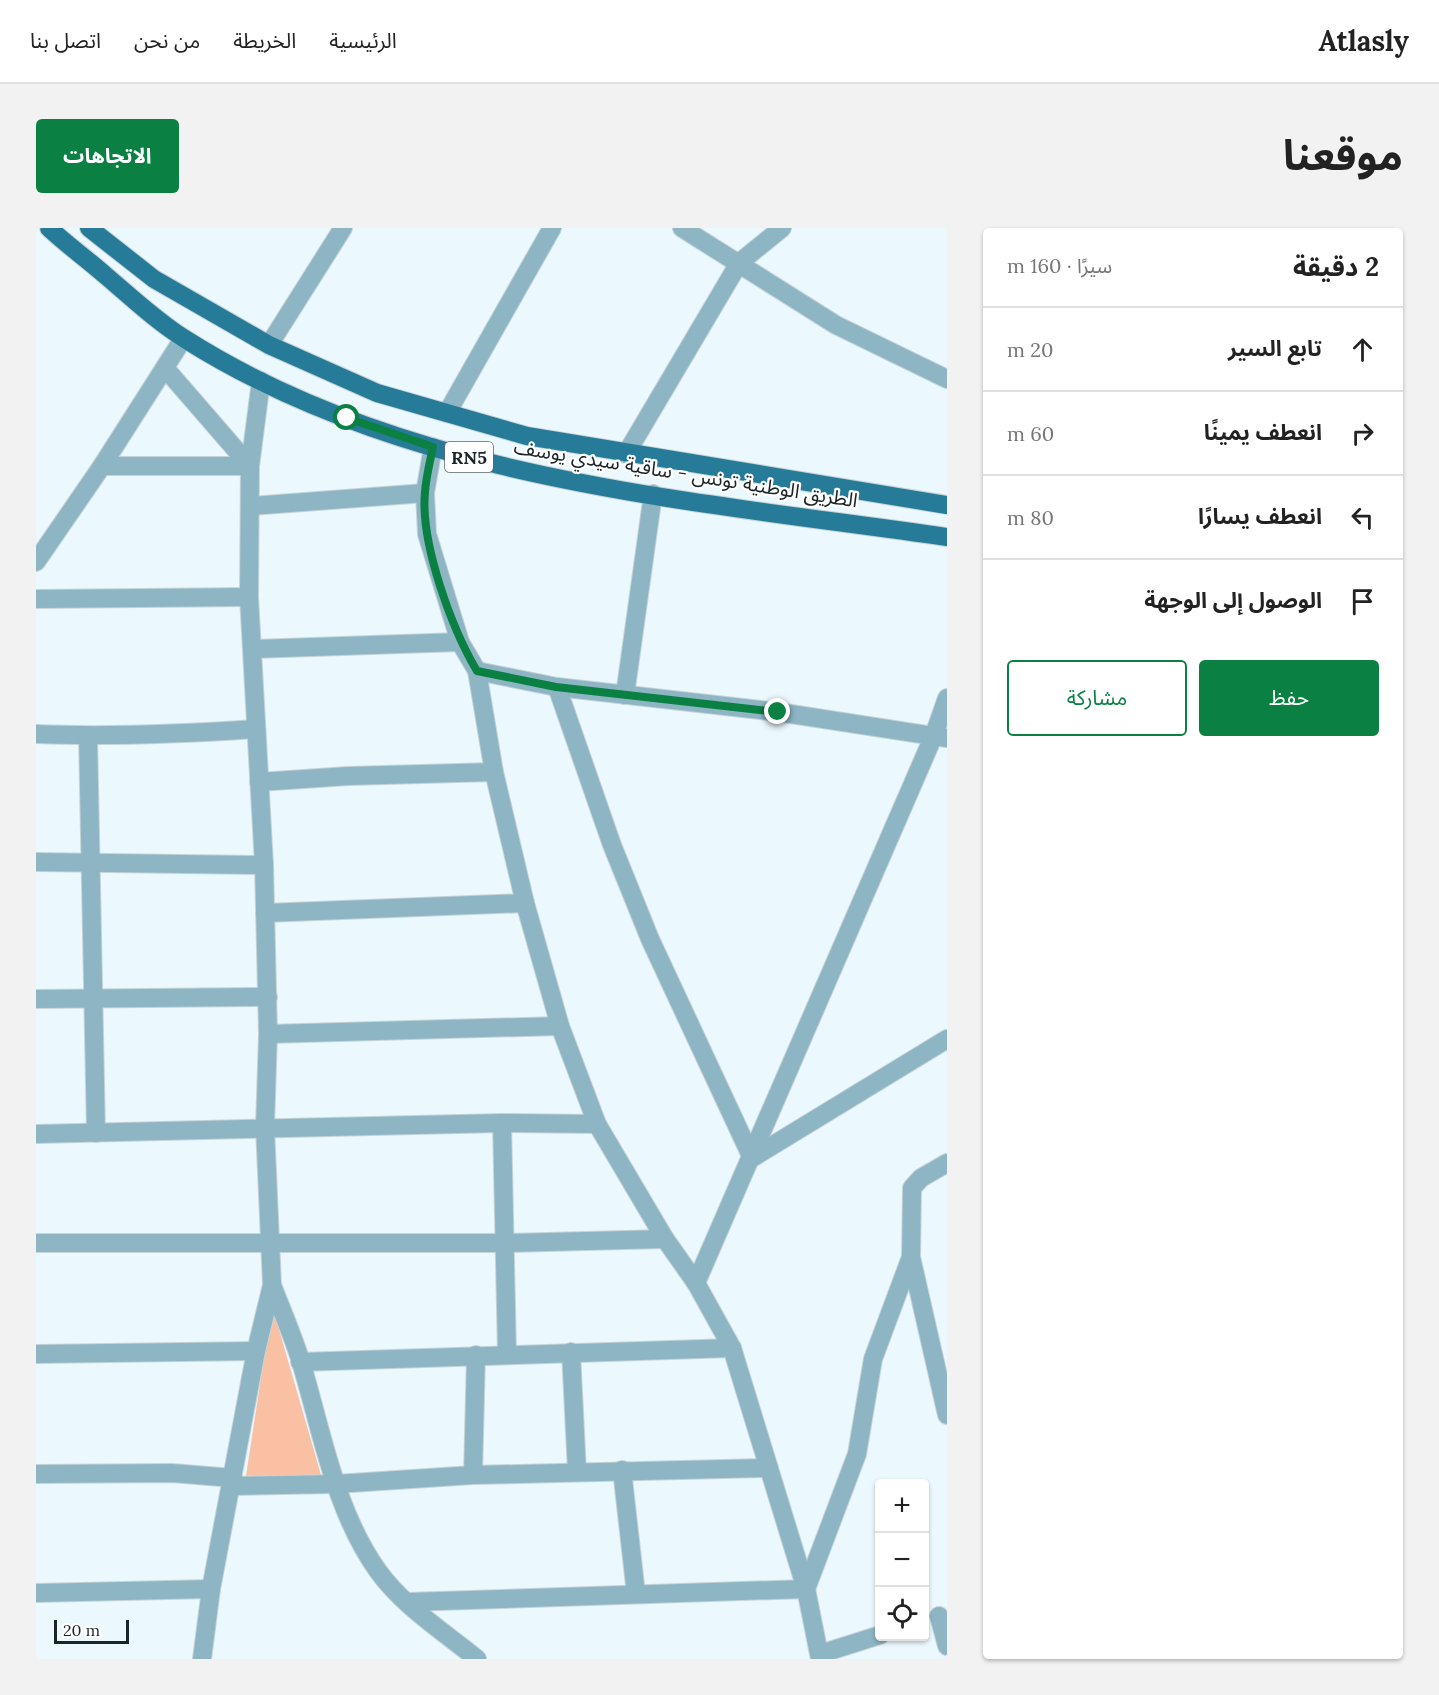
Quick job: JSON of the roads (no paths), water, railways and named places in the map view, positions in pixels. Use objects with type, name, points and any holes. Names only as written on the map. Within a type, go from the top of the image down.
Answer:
[{"type":"main road","name":"الطريق الوطنية تونس - ساقية سيدي يوسف","points":[[49,228],[183,339],[261,381],[347,418],[433,447],[518,470],[653,494],[947,537]]},
{"type":"main road","name":"الطريق الوطنية تونس - ساقية سيدي يوسف","points":[[89,228],[154,279],[269,345],[377,393],[527,436],[947,505]]},
{"type":"street","points":[[269,345],[343,228]]},
{"type":"street","points":[[447,413],[552,228]]},
{"type":"street","points":[[682,228],[836,325],[947,379]]},
{"type":"street","points":[[626,454],[739,263],[782,228]]},
{"type":"street","points":[[36,562],[102,466],[183,339]]},
{"type":"street","points":[[165,368],[250,466]]},
{"type":"street","points":[[202,1659],[211,1589],[256,1351],[272,1285],[265,1127],[268,996],[264,865],[249,597],[250,466],[261,381]]},
{"type":"street","points":[[433,447],[424,494],[428,534],[460,642],[477,671],[494,772],[525,903],[560,1026],[597,1124],[665,1239],[696,1283],[732,1348],[806,1589],[820,1656],[875,1636]]},
{"type":"street","points":[[102,466],[250,466]]},
{"type":"street","points":[[251,506],[424,494]]},
{"type":"street","points":[[625,695],[653,494]]},
{"type":"street","points":[[36,599],[249,597]]},
{"type":"street","points":[[253,649],[460,642]]},
{"type":"street","points":[[477,671],[556,687],[778,712],[940,736]]},
{"type":"street","points":[[556,687],[612,845],[650,939],[752,1158]]},
{"type":"street","points":[[696,1283],[940,736],[947,698]]},
{"type":"street","points":[[36,734],[88,736],[178,734],[255,729]]},
{"type":"street","points":[[88,736],[96,1133]]},
{"type":"street","points":[[260,782],[348,776],[494,772]]},
{"type":"street","points":[[36,862],[264,865]]},
{"type":"street","points":[[265,913],[525,903]]},
{"type":"street","points":[[36,999],[268,996]]},
{"type":"street","points":[[268,1034],[560,1026]]},
{"type":"street","points":[[752,1158],[947,1039]]},
{"type":"street","points":[[36,1134],[265,1127],[502,1123],[597,1124]]},
{"type":"street","points":[[502,1123],[507,1354]]},
{"type":"street","points":[[947,1163],[921,1178],[912,1188],[911,1257],[947,1415]]},
{"type":"street","points":[[36,1243],[506,1243],[665,1239]]},
{"type":"street","points":[[806,1589],[857,1454],[873,1359],[911,1257]]},
{"type":"street","points":[[272,1285],[300,1362],[336,1484],[363,1546],[379,1573],[408,1602],[477,1659]]},
{"type":"street","points":[[300,1362],[732,1348]]},
{"type":"street","points":[[36,1354],[256,1351]]},
{"type":"street","points":[[571,1352],[577,1472]]},
{"type":"street","points":[[473,1475],[476,1355]]},
{"type":"street","points":[[36,1474],[172,1473],[233,1482],[336,1484],[473,1475],[769,1468]]},
{"type":"street","points":[[622,1470],[636,1594]]},
{"type":"street","points":[[36,1593],[211,1589]]},
{"type":"street","points":[[408,1602],[806,1589]]},
{"type":"street","points":[[937,1616],[947,1646]]}]
